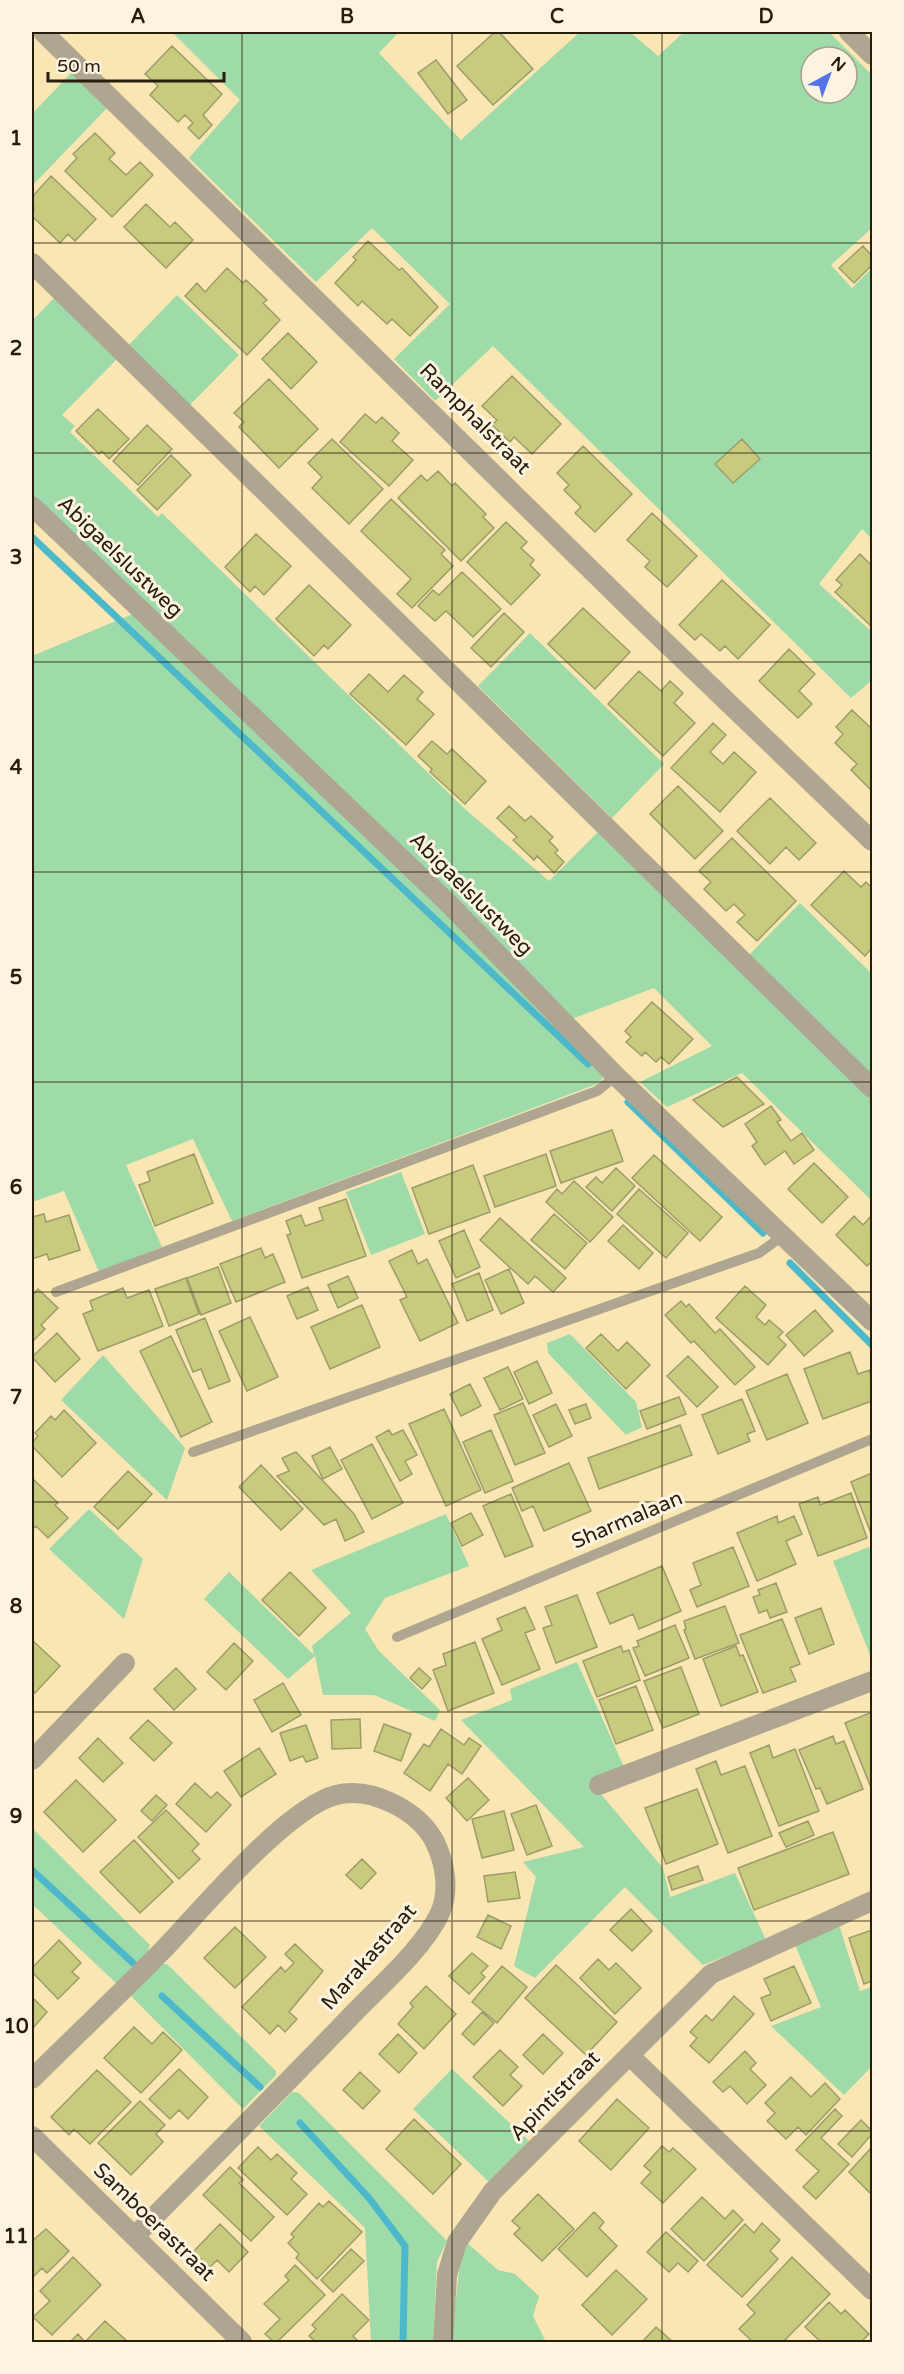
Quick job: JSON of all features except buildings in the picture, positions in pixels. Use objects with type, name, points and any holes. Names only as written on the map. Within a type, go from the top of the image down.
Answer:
[{"type":"street","name":"Ramphalstraat","points":[[43,32],[402,381],[639,617],[873,841]]},
{"type":"street","points":[[849,32],[873,55]]},
{"type":"street","points":[[32,262],[873,1088]]},
{"type":"street","name":"Abigaelslustweg","points":[[32,506],[448,903],[616,1076],[873,1321]]},
{"type":"street","points":[[32,1760],[125,1663]]},
{"type":"street","points":[[598,1785],[873,1681]]},
{"type":"street","name":"Marakastraat","points":[[32,2079],[162,1951],[225,1884],[309,1806],[337,1795],[359,1793],[378,1797],[397,1805],[417,1820],[433,1839],[443,1860],[446,1884],[440,1912],[419,1943],[291,2078],[135,2236]]},
{"type":"street","points":[[630,2056],[711,1974],[873,1901]]},
{"type":"street","name":"Apintistraat","points":[[443,2343],[447,2276],[458,2242],[493,2191],[630,2056],[873,2290]]},
{"type":"street","name":"Samboerastraat","points":[[32,2136],[242,2343]]},
{"type":"lane","points":[[56,1293],[597,1091],[616,1076]]},
{"type":"lane","points":[[193,1452],[759,1253],[784,1235]]},
{"type":"lane","name":"Sharmalaan","points":[[397,1637],[873,1439]]},
{"type":"green space","points":[[172,32],[399,32],[379,53],[461,140],[580,32],[630,32],[658,56],[684,32],[829,32],[842,45],[799,45],[799,105],[859,105],[859,62],[872,75],[872,228],[831,265],[852,288],[872,268],[872,539],[862,529],[819,584],[872,632],[872,680],[851,698],[493,346],[435,401],[394,359],[450,304],[372,228],[316,282],[189,158],[240,100]]},
{"type":"green space","points":[[72,72],[108,107],[32,186],[32,114]]},
{"type":"green space","points":[[177,295],[239,355],[187,408],[126,348]]},
{"type":"green space","points":[[55,297],[118,358],[62,415],[75,426],[70,432],[158,517],[162,513],[465,809],[549,881],[601,829],[872,1098],[872,1201],[742,1073],[667,1107],[640,1082],[712,1046],[654,988],[569,1020],[35,500],[32,496],[32,321]]},
{"type":"green space","points":[[135,613],[439,904],[607,1074],[597,1084],[232,1221],[193,1139],[126,1165],[162,1247],[99,1272],[64,1191],[32,1202],[32,656]]},
{"type":"green space","points":[[530,633],[664,764],[612,818],[478,686]]},
{"type":"green space","points":[[800,903],[872,974],[872,1080],[747,957]]},
{"type":"green space","points":[[401,1172],[425,1234],[371,1255],[346,1192]]},
{"type":"green space","points":[[570,1334],[636,1402],[642,1427],[626,1435],[548,1353],[547,1343]]},
{"type":"green space","points":[[103,1355],[185,1448],[167,1500],[61,1400]]},
{"type":"green space","points":[[89,1509],[143,1559],[124,1619],[49,1549]]},
{"type":"green space","points":[[446,1514],[469,1566],[385,1598],[365,1629],[379,1651],[440,1710],[435,1721],[374,1695],[323,1695],[315,1656],[288,1679],[204,1599],[229,1572],[314,1655],[312,1646],[351,1613],[311,1570]]},
{"type":"green space","points":[[869,1547],[872,1556],[872,1660],[833,1561]]},
{"type":"green space","points":[[577,1662],[624,1767],[590,1781],[663,1868],[670,1897],[735,1873],[766,1940],[703,1965],[625,1887],[535,1978],[514,1966],[536,1877],[523,1862],[584,1847],[461,1720],[512,1700],[510,1689]]},
{"type":"green space","points":[[32,1828],[150,1945],[147,1953],[116,1983],[32,1904]]},
{"type":"green space","points":[[839,1925],[860,1991],[872,1987],[872,2066],[844,2095],[771,2026],[821,2007],[795,1945]]},
{"type":"green space","points":[[162,1964],[167,1964],[276,2071],[276,2075],[243,2109],[131,1996]]},
{"type":"green space","points":[[452,2069],[529,2141],[490,2183],[413,2109]]},
{"type":"green space","points":[[292,2092],[299,2093],[447,2241],[437,2262],[433,2342],[371,2342],[365,2228],[259,2126]]},
{"type":"green space","points":[[467,2243],[498,2270],[515,2274],[539,2296],[533,2316],[546,2342],[451,2342],[461,2253]]},
{"type":"waterway","points":[[32,537],[588,1064]]},
{"type":"waterway","points":[[628,1102],[763,1233]]},
{"type":"waterway","points":[[790,1263],[872,1345]]},
{"type":"waterway","points":[[32,1870],[133,1963]]},
{"type":"waterway","points":[[162,1996],[260,2087]]},
{"type":"waterway","points":[[300,2123],[369,2198],[405,2246],[403,2342]]}]
